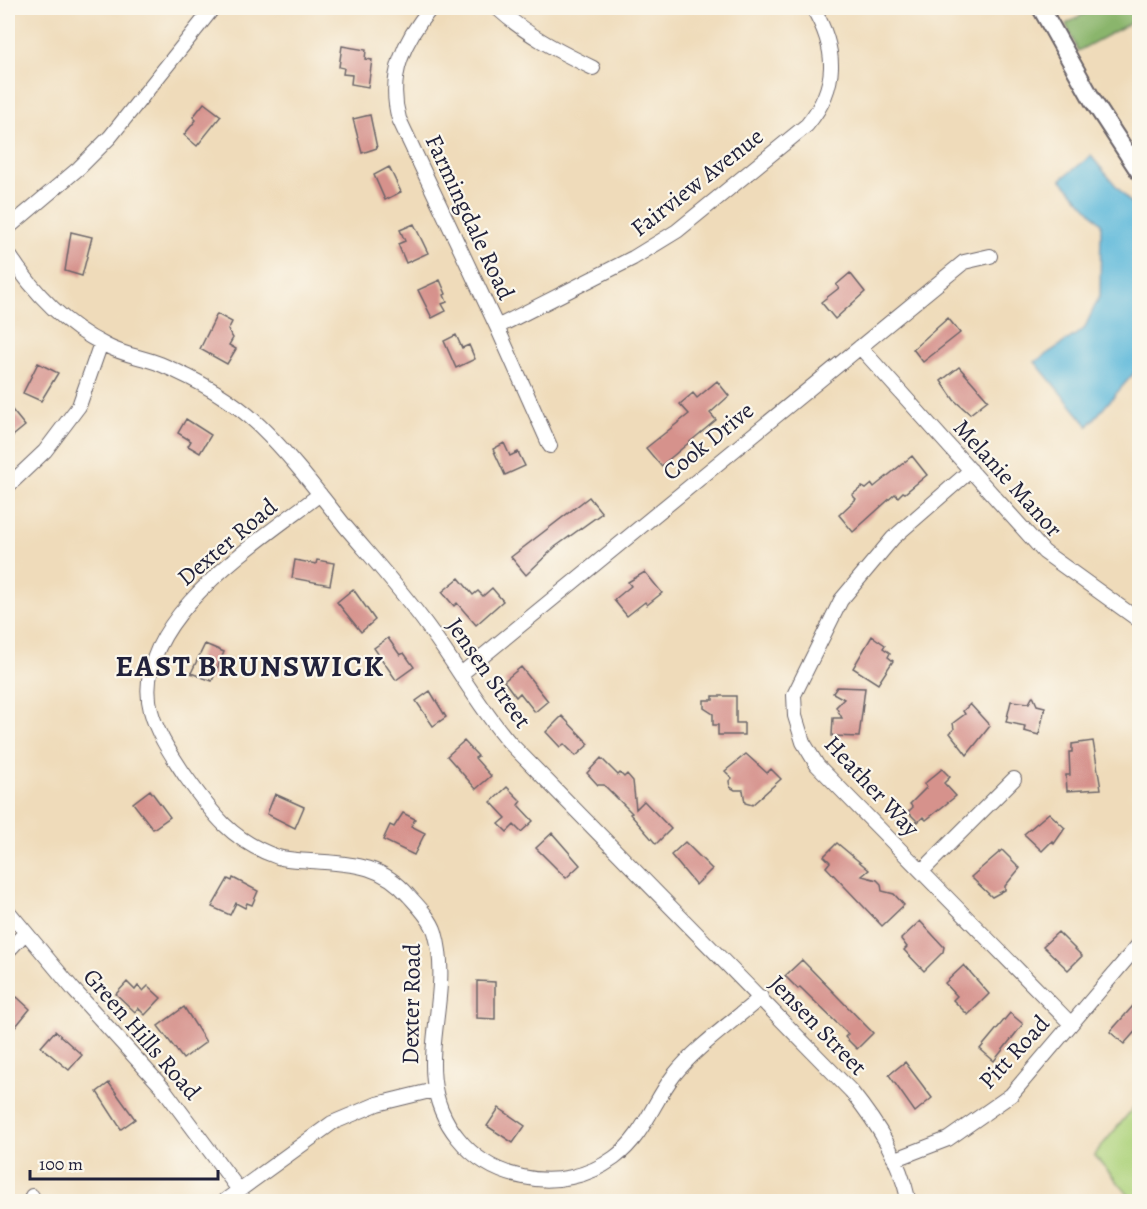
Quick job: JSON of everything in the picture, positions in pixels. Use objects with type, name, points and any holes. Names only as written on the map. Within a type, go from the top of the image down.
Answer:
[{"type":"main road","points":[[1041,8],[1093,101],[1134,153],[1140,173]]},
{"type":"street","points":[[8,228],[79,168],[110,136],[213,8]]},
{"type":"street","name":"Farmingdale Road","points":[[430,8],[413,29],[403,47],[397,68],[394,100],[399,119],[550,446]]},
{"type":"street","points":[[496,8],[556,51],[593,68]]},
{"type":"street","name":"Fairview Avenue","points":[[497,327],[633,258],[677,231],[807,125],[823,102],[832,66],[827,34],[813,8]]},
{"type":"street","name":"Jensen Street","points":[[8,253],[24,279],[58,315],[74,328],[101,344],[136,359],[158,363],[233,403],[260,425],[425,622],[490,720],[509,742],[851,1091],[886,1137],[896,1159],[909,1202]]},
{"type":"street","name":"Cook Drive","points":[[461,674],[964,262],[990,256]]},
{"type":"street","points":[[8,486],[45,452],[79,406],[101,344]]},
{"type":"street","name":"Melanie Manor","points":[[860,347],[1044,552],[1140,621]]},
{"type":"street","name":"Heather Way","points":[[970,470],[892,538],[842,600],[794,694],[795,716],[802,742],[817,765],[1071,1024]]},
{"type":"street","name":"Dexter Road","points":[[320,494],[208,582],[175,620],[160,644],[152,670],[148,694],[151,712],[168,751],[214,816],[233,834],[256,848],[282,859],[352,864],[376,870],[391,877],[434,927],[439,949],[439,978],[432,1056],[434,1090],[449,1126],[464,1144],[482,1160],[503,1171],[527,1178],[551,1180],[575,1176],[597,1168],[627,1147],[642,1129],[674,1075],[760,997]]},
{"type":"street","points":[[922,871],[1014,779]]},
{"type":"street","name":"Green Hills Road","points":[[8,911],[73,990],[163,1088],[239,1190]]},
{"type":"street","points":[[8,951],[26,933]]},
{"type":"street","name":"Pitt Road","points":[[896,1159],[948,1139],[1011,1095],[1140,943]]},
{"type":"street","points":[[223,1202],[332,1123],[377,1104],[434,1090]]},
{"type":"green space","points":[[1095,8],[1139,8],[1139,24],[1136,20],[1078,51],[1066,24]]},
{"type":"green space","points":[[1139,1101],[1140,1201],[1135,1202],[1094,1155]]},
{"type":"water","points":[[1091,156],[1139,213],[1140,366],[1088,426],[1035,362],[1084,329],[1100,295],[1101,223],[1061,179]]},
{"type":"building","points":[[342,46],[366,50],[365,59],[372,60],[368,87],[351,84],[352,75],[343,74],[344,68],[339,67]]},
{"type":"building","points":[[204,103],[221,116],[197,146],[184,135],[196,120],[193,117]]},
{"type":"building","points":[[370,115],[377,148],[362,153],[353,119]]},
{"type":"building","points":[[389,167],[401,192],[385,200],[374,175]]},
{"type":"building","points":[[414,224],[428,253],[406,263],[398,244],[405,241],[400,230]]},
{"type":"building","points":[[71,232],[92,237],[82,276],[65,271]]},
{"type":"building","points":[[850,273],[865,292],[835,319],[821,302],[839,288],[836,285]]},
{"type":"building","points":[[440,280],[446,294],[444,295],[447,302],[442,304],[446,311],[432,318],[418,290]]},
{"type":"building","points":[[217,314],[232,322],[228,330],[233,338],[229,345],[236,349],[227,364],[200,349]]},
{"type":"building","points":[[948,318],[960,333],[923,362],[913,349]]},
{"type":"building","points":[[456,335],[462,348],[469,345],[475,359],[456,368],[444,341]]},
{"type":"building","points":[[38,363],[58,373],[41,401],[23,393]]},
{"type":"building","points":[[959,367],[988,400],[970,414],[954,400],[941,381]]},
{"type":"building","points":[[717,381],[729,396],[710,413],[716,420],[661,466],[646,448],[689,414],[680,404],[693,393],[697,398]]},
{"type":"building","points":[[8,405],[25,426],[8,440]]},
{"type":"building","points":[[186,419],[211,435],[200,453],[188,446],[191,441],[178,433]]},
{"type":"building","points":[[504,443],[510,456],[518,452],[525,466],[505,475],[493,449]]},
{"type":"building","points":[[912,456],[927,475],[905,493],[903,492],[898,497],[895,494],[853,532],[839,515],[856,499],[852,495],[862,487],[866,489],[872,484],[874,487]]},
{"type":"building","points":[[589,497],[602,513],[555,547],[526,575],[511,557]]},
{"type":"building","points":[[295,560],[316,564],[317,560],[334,563],[330,585],[292,578]]},
{"type":"building","points":[[645,572],[662,593],[647,605],[645,602],[627,616],[614,600],[631,586],[628,582]]},
{"type":"building","points":[[459,578],[473,595],[478,591],[483,596],[492,588],[503,601],[476,625],[457,603],[454,606],[442,592]]},
{"type":"building","points":[[353,589],[375,620],[361,632],[337,602]]},
{"type":"building","points":[[872,636],[885,645],[883,648],[890,653],[888,657],[893,661],[878,684],[853,668]]},
{"type":"building","points":[[388,638],[400,655],[404,653],[414,667],[396,680],[374,648]]},
{"type":"building","points":[[205,644],[224,652],[212,681],[191,673]]},
{"type":"building","points":[[521,667],[548,701],[535,712],[520,693],[516,697],[504,681]]},
{"type":"building","points":[[837,687],[865,688],[859,737],[832,736],[833,718],[842,718],[836,707],[844,699],[833,693]]},
{"type":"building","points":[[430,691],[446,717],[433,726],[416,701]]},
{"type":"building","points":[[713,696],[736,696],[736,723],[744,723],[744,735],[718,735],[718,725],[713,725],[713,714],[704,708],[704,700],[713,700]]},
{"type":"building","points":[[1033,696],[1037,705],[1045,707],[1039,735],[1024,731],[1025,726],[1006,722],[1011,701],[1029,703]]},
{"type":"building","points":[[970,704],[990,726],[967,755],[950,733],[954,729],[953,723],[965,714],[963,711]]},
{"type":"building","points":[[562,716],[589,744],[576,756],[564,744],[560,747],[546,732]]},
{"type":"building","points":[[464,741],[478,756],[475,758],[491,776],[476,789],[447,756]]},
{"type":"building","points":[[1093,741],[1101,789],[1067,791],[1066,775],[1070,775],[1069,752],[1072,752],[1072,744]]},
{"type":"building","points":[[746,754],[767,773],[771,769],[781,779],[752,805],[745,803],[743,790],[730,787],[729,781],[732,778],[725,771]]},
{"type":"building","points":[[601,758],[618,775],[620,773],[624,777],[627,774],[633,781],[636,809],[644,801],[671,829],[656,844],[630,814],[632,813],[604,785],[598,785],[587,773]]},
{"type":"building","points":[[942,769],[950,777],[944,783],[956,796],[926,820],[923,817],[918,822],[908,812],[913,807],[910,804],[927,787],[924,784]]},
{"type":"building","points":[[507,787],[521,801],[518,805],[533,821],[521,832],[514,825],[507,832],[499,824],[506,818],[491,802]]},
{"type":"building","points":[[150,790],[170,817],[153,829],[133,803]]},
{"type":"building","points":[[275,794],[304,807],[295,828],[267,814]]},
{"type":"building","points":[[403,813],[415,819],[411,826],[425,833],[414,855],[383,840],[390,825],[394,827]]},
{"type":"building","points":[[1049,813],[1065,828],[1054,844],[1052,841],[1042,851],[1024,834]]},
{"type":"building","points":[[552,833],[580,865],[566,878],[536,848]]},
{"type":"building","points":[[685,842],[712,869],[696,885],[671,855]]},
{"type":"building","points":[[837,843],[869,870],[862,876],[877,880],[881,884],[882,891],[894,894],[904,905],[882,926],[826,867],[830,862],[824,856]]},
{"type":"building","points":[[1002,850],[1020,868],[1005,886],[1005,890],[992,897],[971,877]]},
{"type":"building","points":[[233,878],[258,891],[252,905],[247,903],[245,908],[236,903],[230,915],[212,907],[228,879],[232,881]]},
{"type":"building","points":[[920,921],[944,947],[943,952],[924,971],[904,950],[907,947],[901,939]]},
{"type":"building","points":[[1058,932],[1082,956],[1068,970],[1043,946]]},
{"type":"building","points":[[802,960],[873,1033],[857,1049],[845,1037],[848,1034],[800,987],[798,989],[785,976]]},
{"type":"building","points":[[964,965],[989,994],[968,1015],[953,1000],[957,996],[945,983]]},
{"type":"building","points":[[477,981],[495,982],[495,1019],[477,1018]]},
{"type":"building","points":[[127,982],[135,990],[138,986],[143,991],[148,986],[161,998],[145,1015],[138,1008],[135,1012],[116,994]]},
{"type":"building","points":[[17,997],[30,1009],[8,1036],[8,1006]]},
{"type":"building","points":[[1140,998],[1140,1026],[1124,1044],[1110,1032]]},
{"type":"building","points":[[184,1007],[206,1042],[183,1059],[158,1026]]},
{"type":"building","points":[[1010,1013],[1023,1024],[994,1061],[980,1049]]},
{"type":"building","points":[[55,1031],[82,1055],[69,1070],[41,1047]]},
{"type":"building","points":[[905,1062],[932,1098],[915,1112],[889,1075]]},
{"type":"building","points":[[109,1083],[135,1119],[121,1129],[97,1092]]},
{"type":"building","points":[[499,1108],[525,1126],[513,1143],[487,1126]]},
{"type":"district","name":"EAST BRUNSWICK","points":[[250,666]]}]
